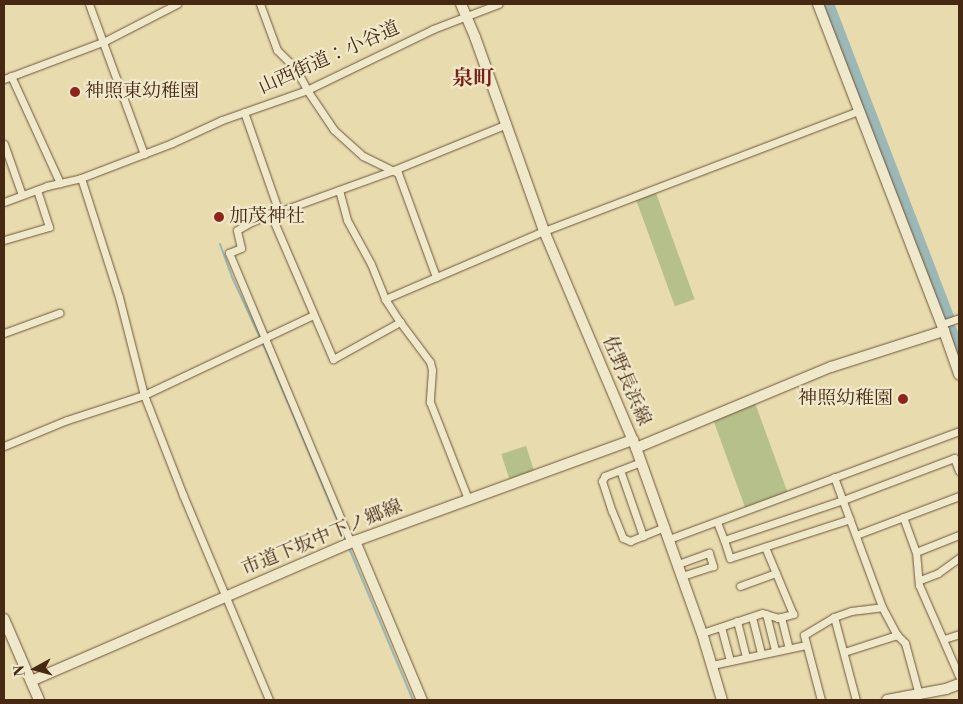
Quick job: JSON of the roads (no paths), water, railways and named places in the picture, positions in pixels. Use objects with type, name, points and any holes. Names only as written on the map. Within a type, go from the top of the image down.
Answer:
[{"type":"street","points":[[89,4],[105,41],[144,154]]},
{"type":"street","points":[[60,183],[7,77],[105,41],[177,4]]},
{"type":"street","points":[[260,4],[277,50],[296,69],[307,90],[334,130],[363,156],[398,173],[436,277]]},
{"type":"street","name":"佐野長浜線","points":[[460,4],[507,124],[544,231],[634,444],[831,367],[943,328]]},
{"type":"street","name":"山西街道：小谷道","points":[[4,202],[37,190],[81,178],[244,112],[307,90],[353,66],[466,16],[498,4]]},
{"type":"street","points":[[818,4],[959,374]]},
{"type":"street","points":[[385,299],[544,231],[859,111]]},
{"type":"street","points":[[244,112],[279,212]]},
{"type":"street","points":[[422,700],[349,543],[229,252],[241,248],[237,230],[271,215],[394,170],[507,124]]},
{"type":"street","points":[[4,144],[22,195]]},
{"type":"street","points":[[81,178],[119,297],[144,395],[225,597],[269,700]]},
{"type":"street","points":[[4,240],[50,227],[37,190]]},
{"type":"street","points":[[339,190],[348,220],[371,264],[385,299],[430,362],[432,370],[430,402],[468,499]]},
{"type":"street","points":[[271,215],[333,359],[400,322]]},
{"type":"street","points":[[4,333],[59,314]]},
{"type":"street","points":[[4,446],[67,420],[144,395],[313,315]]},
{"type":"street","points":[[943,328],[959,318]]},
{"type":"street","points":[[669,538],[717,522],[959,431]]},
{"type":"street","points":[[634,444],[702,633],[722,700]]},
{"type":"street","name":"市道下坂中下ノ郷線","points":[[31,681],[349,543],[468,499],[634,444]]},
{"type":"street","points":[[724,540],[843,500],[954,458],[959,471]]},
{"type":"street","points":[[641,462],[605,476],[602,482],[612,511],[623,538],[630,541],[665,527]]},
{"type":"street","points":[[620,470],[643,536]]},
{"type":"street","points":[[834,477],[882,608],[897,635],[905,643],[919,695]]},
{"type":"street","points":[[856,535],[959,496]]},
{"type":"street","points":[[903,517],[916,552],[920,585],[959,676]]},
{"type":"street","points":[[717,522],[730,558],[850,519]]},
{"type":"street","points":[[916,552],[959,535]]},
{"type":"street","points":[[702,633],[737,621],[766,614],[781,617],[793,614],[765,547]]},
{"type":"street","points":[[678,564],[709,553],[713,566],[682,576]]},
{"type":"street","points":[[920,580],[938,573],[959,558]]},
{"type":"street","points":[[740,586],[776,573]]},
{"type":"street","points":[[821,700],[804,635],[834,617],[851,611],[882,608]]},
{"type":"street","points":[[766,614],[775,651]]},
{"type":"street","points":[[752,617],[761,654]]},
{"type":"street","points":[[781,617],[789,648]]},
{"type":"street","points":[[834,617],[856,700]]},
{"type":"street","points":[[4,619],[39,700]]},
{"type":"street","points":[[737,621],[746,657]]},
{"type":"street","points":[[721,627],[730,661]]},
{"type":"street","points":[[944,639],[959,634]]},
{"type":"street","points":[[844,652],[897,635]]},
{"type":"street","points":[[712,665],[806,645]]},
{"type":"street","points":[[887,700],[919,695],[959,684]]},
{"type":"waterway","points":[[828,4],[948,316]]},
{"type":"waterway","points":[[220,244],[232,277],[268,355],[346,541]]},
{"type":"waterway","points":[[951,330],[959,356]]},
{"type":"waterway","points":[[349,548],[413,700]]},
{"type":"place","name":"神照東幼稚園","points":[[75,92]]},
{"type":"place","name":"加茂神社","points":[[219,217]]},
{"type":"place","name":"神照幼稚園","points":[[903,399]]},
{"type":"district","name":"泉町","points":[[473,79]]}]
